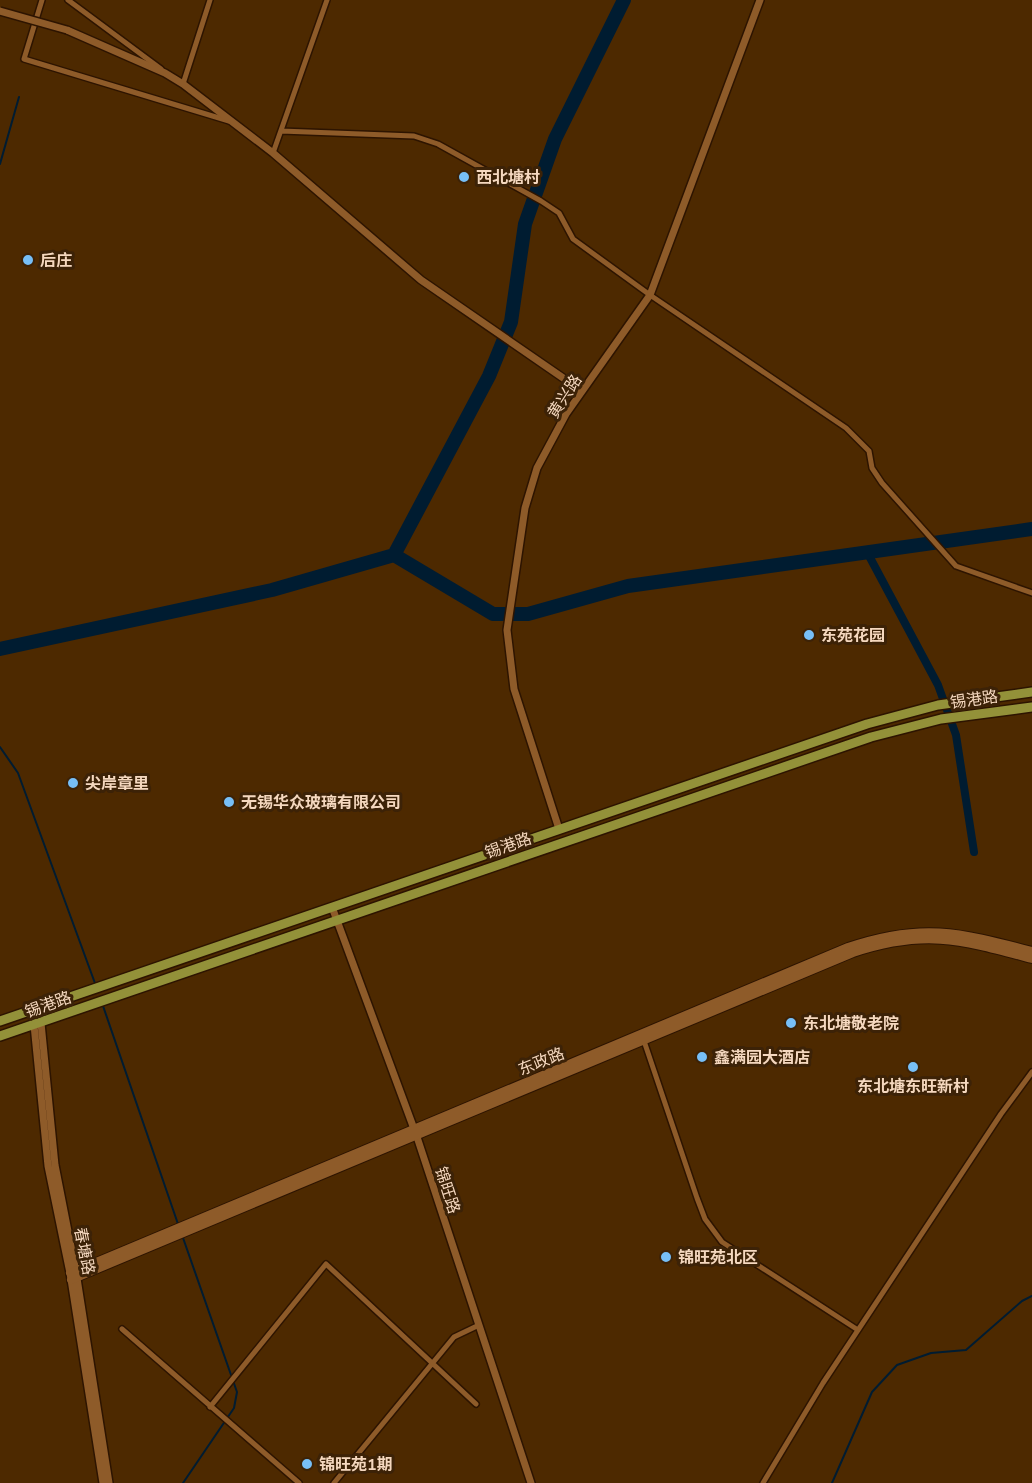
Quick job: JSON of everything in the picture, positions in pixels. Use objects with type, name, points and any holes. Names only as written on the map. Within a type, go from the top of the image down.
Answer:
[{"type":"main road","name":"锡港路","points":[[0,1021],[847,730],[938,705],[1032,692]]},
{"type":"main road","name":"锡港路","points":[[0,1036],[841,747],[941,719],[1032,707]]},
{"type":"main road","name":"东政路","points":[[643,1038],[848,946],[883,936],[948,931],[1032,951]]},
{"type":"main road","name":"东政路","points":[[73,1276],[643,1038],[879,945],[902,940],[948,938],[1032,959]]},
{"type":"street","points":[[42,0],[24,59],[231,122]]},
{"type":"street","points":[[68,0],[273,153],[421,280],[582,392]]},
{"type":"street","points":[[183,84],[210,0]]},
{"type":"street","points":[[273,153],[327,0]]},
{"type":"street","name":"黄兴路","points":[[559,829],[514,688],[507,630],[525,508],[537,468],[566,414],[650,295],[760,0]]},
{"type":"street","points":[[0,11],[67,30],[165,73]]},
{"type":"street","points":[[281,131],[414,136],[438,144],[541,201],[559,213],[573,239],[650,295],[846,428],[868,451],[872,468],[882,483],[956,566],[1032,593]]},
{"type":"street","name":"锦旺路","points":[[332,907],[416,1133],[477,1326],[531,1483]]},
{"type":"street","name":"春塘路","points":[[38,1024],[48,1166],[73,1276],[109,1483]]},
{"type":"street","points":[[643,1038],[705,1219],[722,1242],[858,1330]]},
{"type":"street","points":[[763,1483],[858,1330],[995,1123],[1032,1072]]},
{"type":"street","points":[[210,1407],[326,1264],[476,1404]]},
{"type":"street","name":"春塘路","points":[[73,1276],[103,1483]]},
{"type":"street","points":[[334,1483],[454,1337],[477,1326]]},
{"type":"street","points":[[122,1329],[220,1417],[260,1447],[299,1483]]},
{"type":"waterway","points":[[394,555],[489,376],[511,322],[525,224],[555,139],[624,0]]},
{"type":"waterway","points":[[0,164],[19,97]]},
{"type":"waterway","points":[[0,649],[272,590],[394,555],[493,614],[528,614],[628,586],[1032,529]]},
{"type":"waterway","points":[[867,552],[938,685],[956,735],[974,852]]},
{"type":"waterway","points":[[0,747],[18,773],[96,986]]},
{"type":"waterway","points":[[102,1003],[178,1224]]},
{"type":"waterway","points":[[182,1235],[237,1392],[234,1408],[183,1483]]},
{"type":"waterway","points":[[832,1483],[872,1392],[897,1365],[931,1353],[966,1350],[1022,1301],[1032,1296]]},
{"type":"place","name":"西北塘村","points":[[464,177]]},
{"type":"place","name":"后庄","points":[[28,260]]},
{"type":"place","name":"东苑花园","points":[[809,635]]},
{"type":"place","name":"尖岸章里","points":[[73,783]]},
{"type":"place","name":"无锡华众玻璃有限公司","points":[[229,802]]},
{"type":"place","name":"东北塘敬老院","points":[[791,1023]]},
{"type":"place","name":"鑫满园大酒店","points":[[702,1057]]},
{"type":"place","name":"东北塘东旺新村","points":[[913,1067]]},
{"type":"place","name":"锦旺苑北区","points":[[666,1257]]},
{"type":"place","name":"锦旺苑1期","points":[[307,1464]]}]
